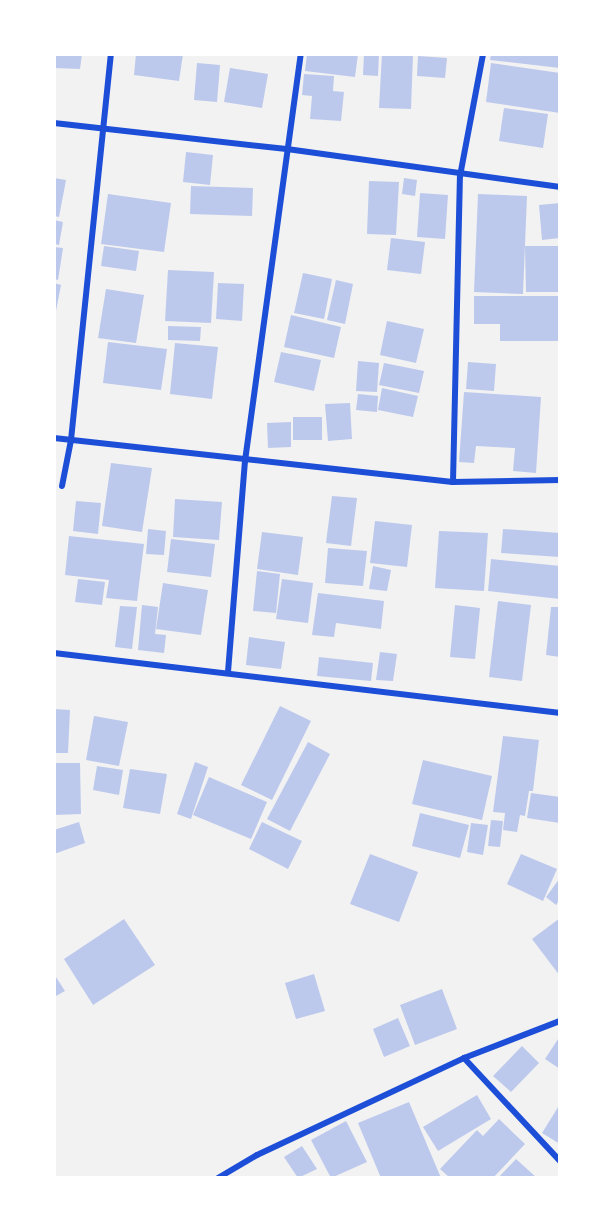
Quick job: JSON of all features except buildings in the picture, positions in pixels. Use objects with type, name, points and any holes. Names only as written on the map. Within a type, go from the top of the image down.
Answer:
[{"type":"street","points":[[62,486],[71,440],[101,129],[111,54]]},
{"type":"street","points":[[228,672],[245,461],[301,54]]},
{"type":"street","points":[[453,482],[460,176],[483,54]]},
{"type":"street","points":[[54,123],[287,149],[460,176],[560,188]]},
{"type":"street","points":[[54,438],[245,461],[453,482],[560,480]]},
{"type":"street","points":[[54,653],[560,713]]},
{"type":"street","points":[[218,1178],[257,1155],[464,1058],[560,1021]]},
{"type":"street","points":[[464,1058],[560,1161]]}]
